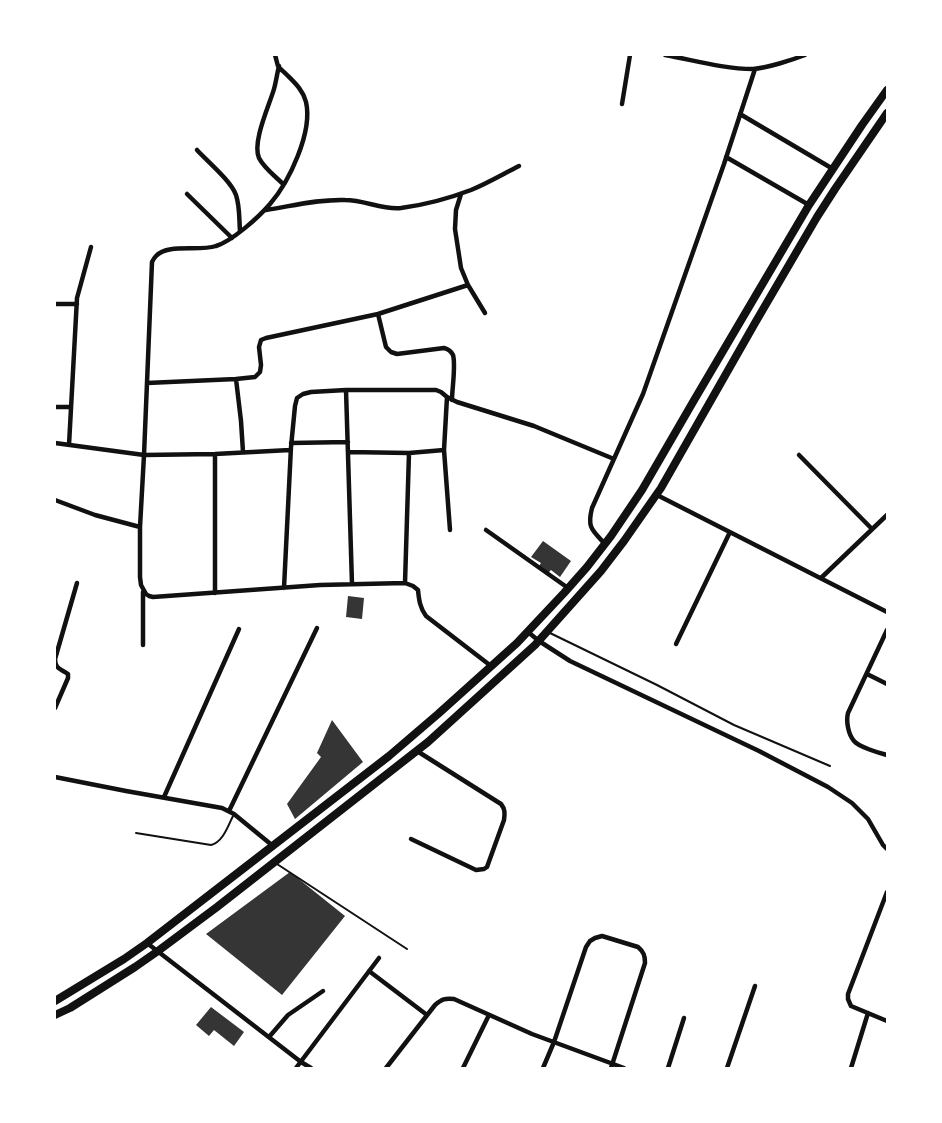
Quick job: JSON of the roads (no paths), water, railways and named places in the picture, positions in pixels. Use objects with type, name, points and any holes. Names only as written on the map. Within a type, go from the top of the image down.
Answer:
[{"type":"highway","points":[[55,1001],[147,943],[389,756],[528,632],[605,544],[642,490],[809,205],[887,90]]},
{"type":"highway","points":[[55,1015],[70,1008],[158,952],[417,751],[460,714],[547,632],[601,571],[657,495],[817,217],[887,113]]},
{"type":"street","points":[[143,645],[140,527],[152,262],[157,255],[168,250],[202,249],[216,246],[232,238],[264,210],[279,192],[302,144],[308,116],[306,102],[301,89],[279,66],[275,55]]},
{"type":"street","points":[[622,104],[630,55]]},
{"type":"street","points":[[665,55],[735,68],[755,69],[805,55]]},
{"type":"street","points":[[279,66],[257,148],[259,158],[267,169],[283,184]]},
{"type":"street","points":[[605,544],[592,529],[589,519],[592,508],[644,394],[755,69]]},
{"type":"street","points":[[740,114],[833,169]]},
{"type":"street","points":[[197,150],[231,185],[236,194],[240,231]]},
{"type":"street","points":[[726,157],[809,205]]},
{"type":"street","points":[[264,210],[330,200],[359,200],[378,206],[402,208],[461,194],[519,166]]},
{"type":"street","points":[[187,194],[232,238]]},
{"type":"street","points":[[461,194],[456,210],[455,229],[461,268],[468,285],[485,313]]},
{"type":"street","points":[[69,445],[77,304],[91,247]]},
{"type":"street","points":[[147,383],[255,377],[260,372],[261,366],[258,347],[261,340],[378,314],[468,285]]},
{"type":"street","points":[[55,304],[77,304]]},
{"type":"street","points":[[378,314],[386,346],[391,352],[397,354],[444,348],[448,349],[452,354],[454,365],[444,450],[450,530]]},
{"type":"street","points":[[236,379],[243,452]]},
{"type":"street","points":[[284,588],[290,450],[295,406],[297,398],[303,394],[346,390],[436,390],[449,399],[534,426],[614,459]]},
{"type":"street","points":[[346,390],[352,584]]},
{"type":"street","points":[[55,407],[71,407]]},
{"type":"street","points":[[291,444],[348,442]]},
{"type":"street","points":[[55,443],[144,455],[290,450]]},
{"type":"street","points":[[348,452],[409,453],[444,450]]},
{"type":"street","points":[[405,583],[409,453]]},
{"type":"street","points":[[215,454],[215,593]]},
{"type":"street","points":[[799,455],[872,529]]},
{"type":"street","points":[[657,495],[887,612]]},
{"type":"street","points":[[55,500],[96,515],[140,527]]},
{"type":"street","points":[[820,578],[887,515]]},
{"type":"street","points":[[486,530],[568,588]]},
{"type":"street","points":[[676,644],[730,532]]},
{"type":"street","points":[[55,708],[68,674],[56,666],[55,659],[77,583]]},
{"type":"street","points":[[143,590],[149,596],[154,597],[320,585],[405,583],[418,590],[419,604],[426,616],[491,666]]},
{"type":"street","points":[[232,812],[317,628]]},
{"type":"street","points":[[164,797],[238,629]]},
{"type":"street","points":[[887,630],[848,714],[847,720],[852,739],[855,742],[887,755]]},
{"type":"street","points":[[528,632],[538,641],[570,661],[760,751],[828,787],[852,803],[868,819],[887,849]]},
{"type":"street","points":[[867,674],[887,684]]},
{"type":"street","points":[[411,839],[476,870],[484,869],[487,867],[505,814],[501,804],[417,751]]},
{"type":"street","points":[[55,777],[222,808],[232,812],[273,846]]},
{"type":"street","points":[[887,892],[848,994],[851,1006],[887,1021]]},
{"type":"street","points":[[543,1068],[554,1042],[586,947],[590,941],[602,936],[638,947],[645,956],[645,963],[612,1066]]},
{"type":"street","points":[[147,943],[311,1068]]},
{"type":"street","points":[[296,1068],[379,958]]},
{"type":"street","points":[[369,971],[427,1015]]},
{"type":"street","points":[[727,1068],[755,986]]},
{"type":"street","points":[[269,1037],[288,1015],[322,991]]},
{"type":"street","points":[[386,1068],[427,1015],[441,1000],[447,998],[454,999],[612,1066],[624,1068]]},
{"type":"street","points":[[851,1068],[868,1012]]},
{"type":"street","points":[[463,1068],[489,1015]]},
{"type":"street","points":[[668,1068],[684,1018]]},
{"type":"lane","points":[[547,632],[657,685],[734,725],[830,766]]},
{"type":"lane","points":[[136,833],[211,845],[217,844],[221,840],[232,812]]},
{"type":"lane","points":[[274,862],[407,949]]}]
